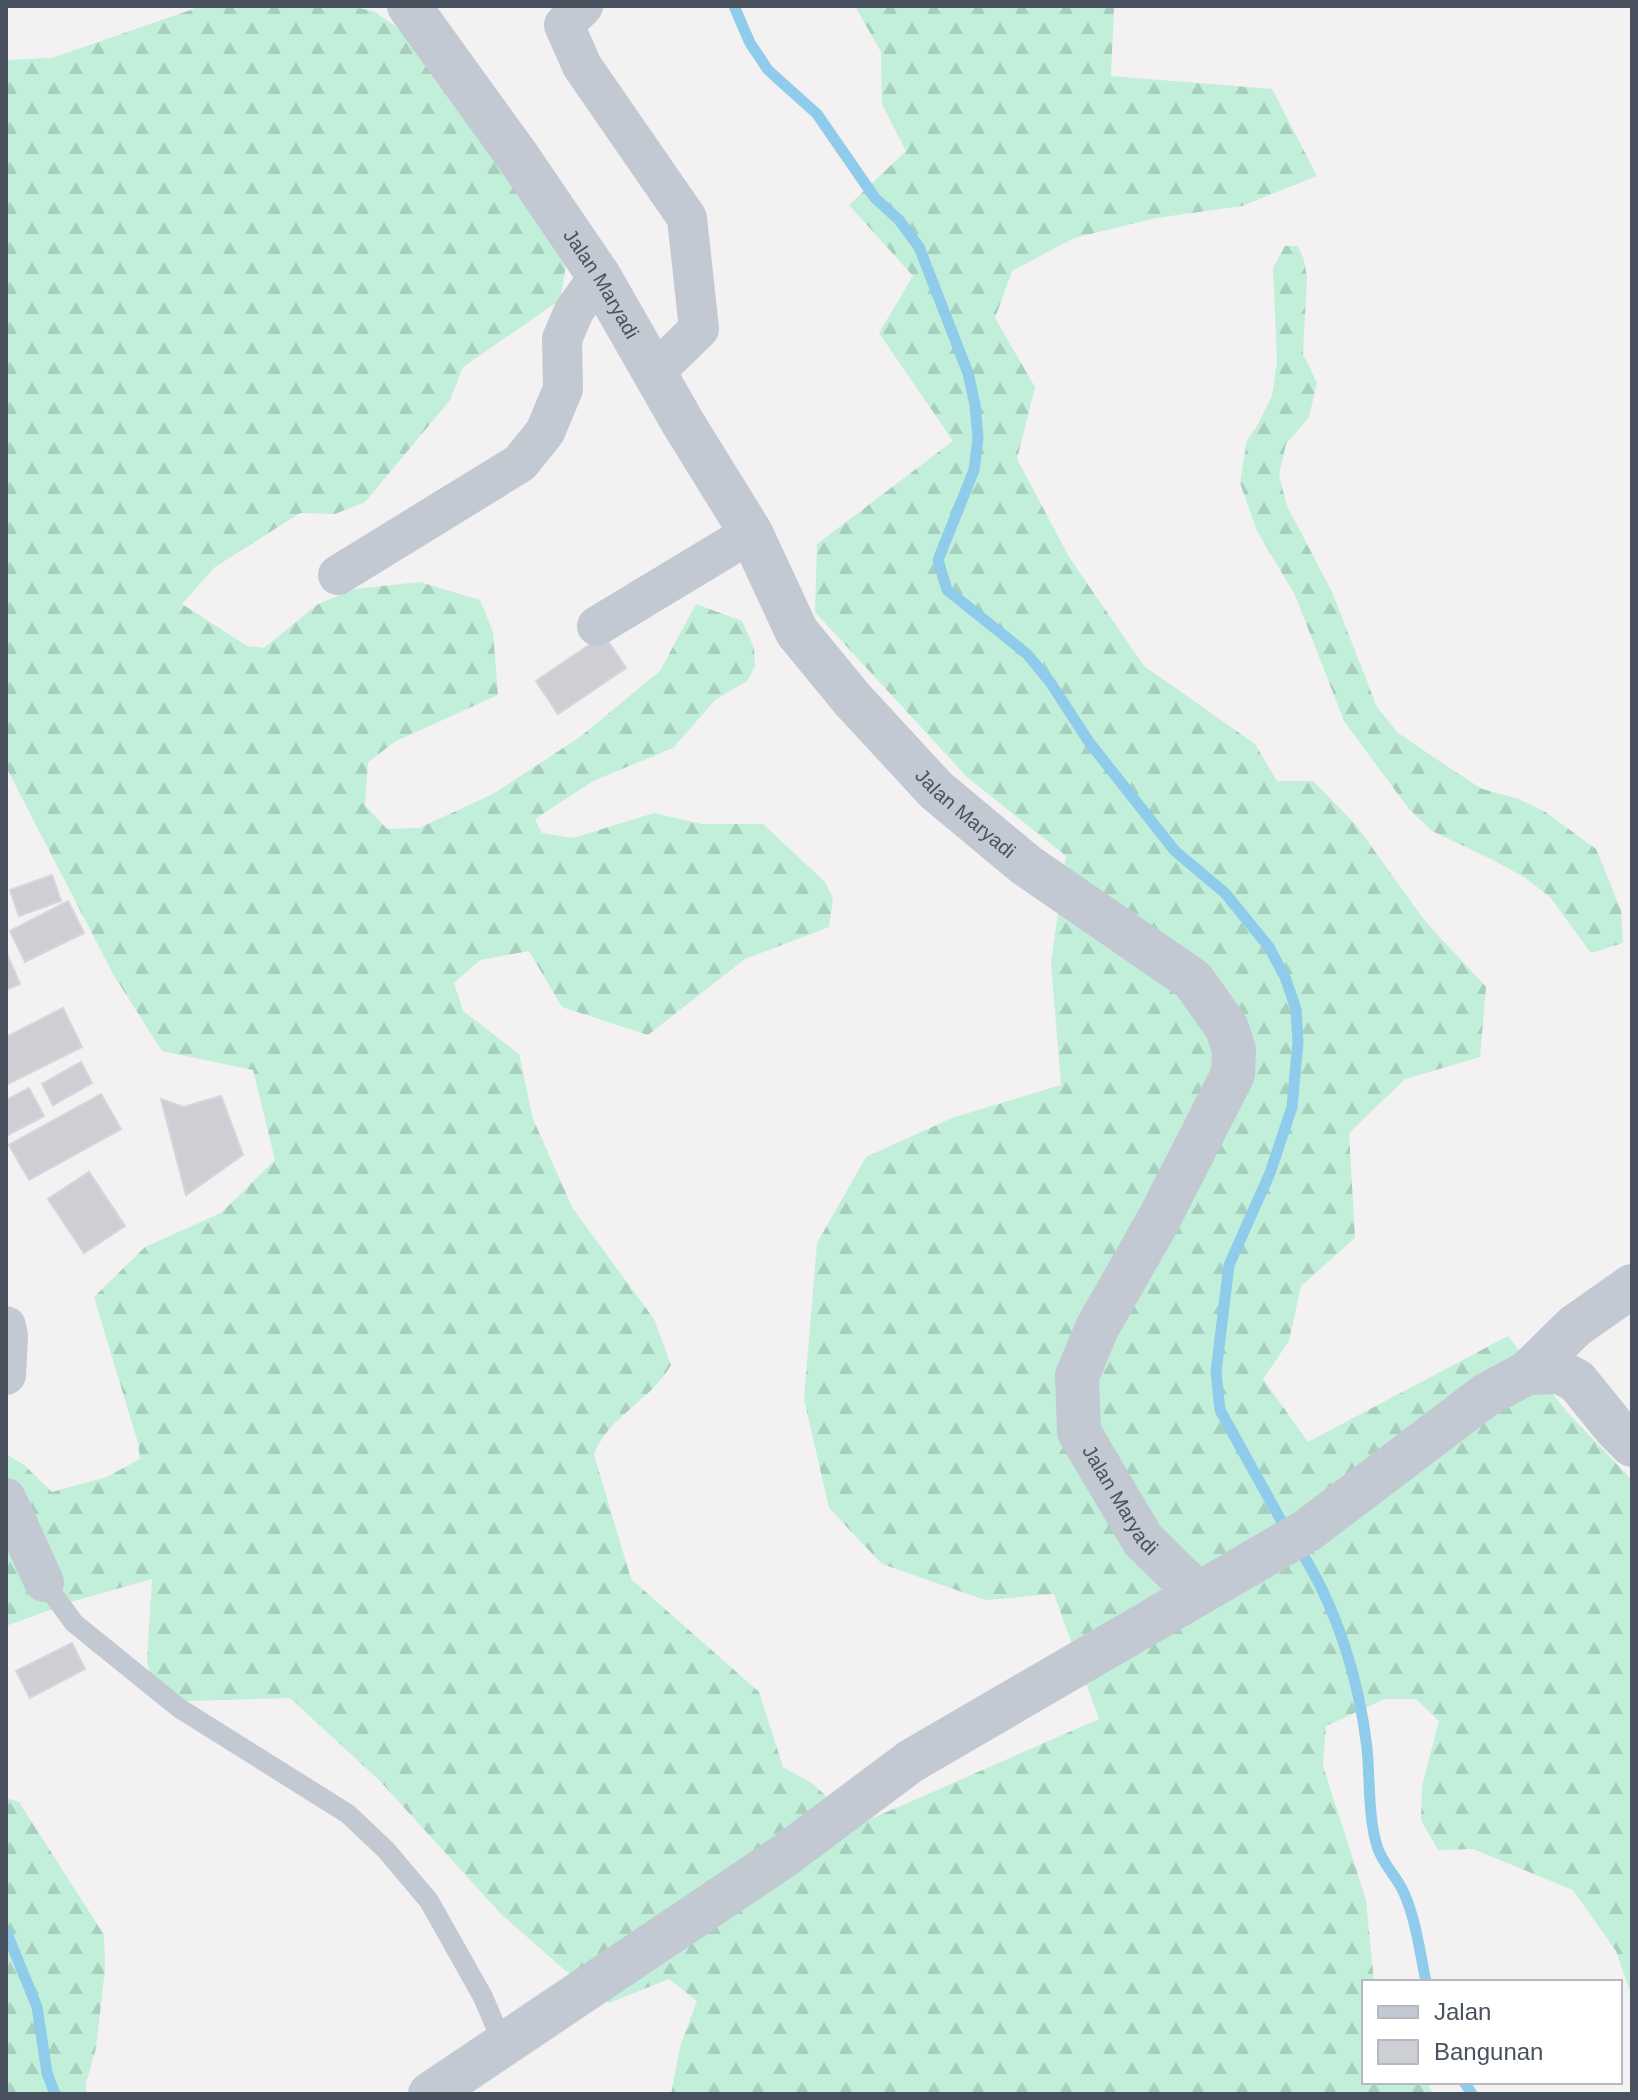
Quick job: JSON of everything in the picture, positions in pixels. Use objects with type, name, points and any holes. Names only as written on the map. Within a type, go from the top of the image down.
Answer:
[{"type":"street","name":"Jalan Maryadi","points":[[409,6],[599,276],[751,533],[797,632],[852,699],[936,790],[1026,865],[1193,980],[1227,1028],[1234,1050],[1233,1074],[1159,1219],[1097,1328],[1077,1376],[1079,1432],[1143,1540],[1198,1594]]},
{"type":"street","points":[[583,6],[564,25],[582,66],[687,218],[699,329],[660,367],[653,369]]},
{"type":"street","points":[[338,575],[520,463],[545,432],[551,418],[563,389],[562,339],[574,311],[599,276]]},
{"type":"street","points":[[597,626],[751,533]]},
{"type":"street","points":[[430,2094],[784,1856],[911,1761],[1308,1530],[1486,1395],[1527,1373],[1575,1326],[1632,1286]]},
{"type":"street","points":[[6,1326],[6,1375]]},
{"type":"street","points":[[1527,1373],[1560,1372],[1577,1381],[1632,1445]]},
{"type":"street","points":[[6,1498],[44,1582]]},
{"type":"lane","points":[[44,1582],[74,1623],[179,1708],[348,1814],[386,1850],[436,1912],[483,1997],[503,2044]]},
{"type":"green space","points":[[202,6],[348,6],[373,11],[426,47],[566,266],[560,300],[463,367],[450,400],[365,502],[335,514],[300,513],[215,567],[182,604],[247,646],[264,648],[318,604],[355,589],[420,582],[480,600],[493,632],[498,695],[396,741],[368,762],[365,805],[387,829],[419,828],[493,794],[580,737],[660,671],[696,604],[742,621],[754,648],[755,666],[747,681],[716,699],[673,748],[593,781],[535,819],[542,833],[573,838],[654,813],[702,824],[763,824],[825,882],[833,898],[829,927],[745,959],[648,1035],[562,1007],[529,951],[480,960],[454,983],[463,1011],[519,1054],[533,1119],[573,1209],[654,1319],[671,1365],[653,1388],[609,1430],[594,1455],[631,1579],[759,1692],[783,1767],[813,1784],[857,1825],[1099,1719],[1054,1594],[985,1600],[882,1564],[829,1508],[804,1399],[817,1243],[866,1157],[952,1118],[1061,1085],[1051,963],[1066,856],[967,777],[815,612],[817,544],[953,441],[879,333],[913,276],[849,205],[906,151],[882,104],[881,52],[855,6],[1114,6],[1111,76],[1272,89],[1317,176],[1242,206],[1156,218],[1074,238],[1012,271],[995,318],[1035,387],[1017,459],[1069,557],[1144,666],[1255,744],[1277,781],[1313,781],[1356,825],[1425,921],[1486,987],[1480,1057],[1405,1079],[1349,1133],[1355,1238],[1301,1286],[1289,1341],[1263,1379],[1308,1442],[1508,1336],[1566,1411],[1632,1480],[1632,1997],[1616,1951],[1573,1890],[1473,1849],[1438,1850],[1421,1820],[1422,1786],[1439,1721],[1416,1699],[1385,1699],[1326,1726],[1323,1766],[1366,1900],[1374,1980],[1362,1980],[1362,2084],[1427,2084],[1433,2094],[671,2094],[681,2043],[697,2001],[669,1979],[609,2003],[561,1967],[500,1913],[379,1780],[290,1698],[156,1702],[147,1661],[152,1579],[74,1601],[6,1626],[6,1454],[24,1465],[52,1492],[107,1477],[140,1459],[138,1443],[94,1297],[145,1247],[221,1213],[275,1160],[253,1070],[162,1051],[113,974],[6,767],[6,60],[52,58]]},
{"type":"green space","points":[[1285,246],[1298,246],[1304,260],[1307,277],[1303,354],[1317,383],[1309,417],[1286,444],[1279,475],[1287,506],[1332,592],[1377,707],[1398,733],[1454,771],[1482,789],[1516,798],[1544,811],[1596,849],[1621,910],[1623,943],[1591,953],[1550,897],[1524,877],[1432,831],[1409,809],[1344,721],[1295,595],[1257,531],[1240,483],[1247,440],[1272,396],[1277,362],[1273,268]]},
{"type":"green space","points":[[6,1798],[19,1802],[104,1935],[105,1969],[96,2048],[86,2094],[6,2094]]},
{"type":"building","points":[[604,635],[626,668],[558,714],[536,681]]},
{"type":"building","points":[[52,875],[61,901],[19,916],[10,890]]},
{"type":"building","points":[[68,901],[84,933],[25,962],[10,931]]},
{"type":"building","points":[[6,952],[20,984],[6,990]]},
{"type":"building","points":[[63,1008],[82,1047],[6,1085],[6,1037]]},
{"type":"building","points":[[81,1062],[92,1083],[53,1105],[42,1084]]},
{"type":"building","points":[[29,1088],[44,1116],[6,1136],[6,1100]]},
{"type":"building","points":[[101,1094],[121,1129],[29,1180],[9,1145]]},
{"type":"building","points":[[221,1096],[243,1155],[186,1195],[161,1099],[183,1107]]},
{"type":"building","points":[[89,1172],[125,1226],[84,1253],[48,1199]]},
{"type":"building","points":[[72,1643],[85,1669],[30,1698],[16,1671]]},
{"type":"waterway","points":[[734,6],[750,43],[768,70],[817,114],[875,198],[899,220],[919,247],[968,373],[978,438],[974,470],[938,560],[947,590],[1027,654],[1050,682],[1089,742],[1175,851],[1225,893],[1269,947],[1285,977],[1296,1009],[1298,1042],[1292,1107],[1270,1173],[1229,1265],[1216,1372],[1220,1410],[1288,1533]]},
{"type":"waterway","points":[[1298,1547],[1324,1593],[1352,1669],[1367,1748],[1374,1835],[1379,1852],[1408,1903],[1426,1980]]},
{"type":"waterway","points":[[6,1931],[37,2007],[47,2073],[55,2094]]},
{"type":"waterway","points":[[1465,2084],[1472,2094]]}]
